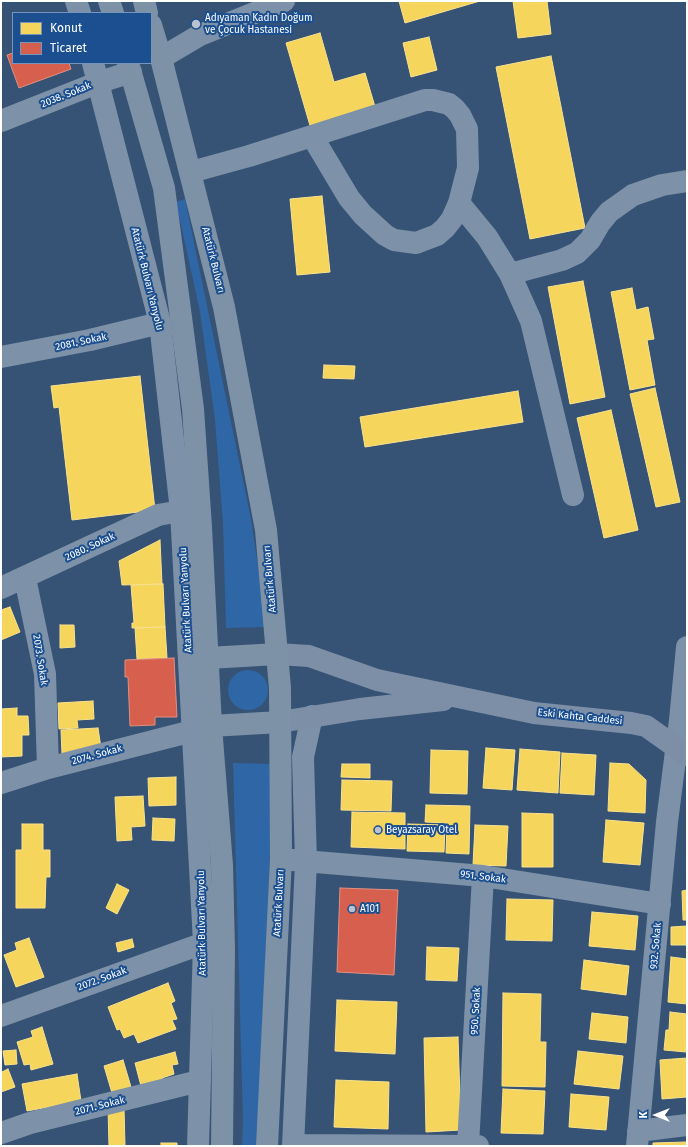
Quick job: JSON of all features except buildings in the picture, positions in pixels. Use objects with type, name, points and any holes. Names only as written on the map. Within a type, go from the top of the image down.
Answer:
[{"type":"highway","points":[[109,1],[112,12]]},
{"type":"highway","points":[[144,1],[147,12]]},
{"type":"highway","name":"Atatürk Bulvarı","points":[[152,28],[191,172],[224,307],[263,514],[277,654],[280,722],[281,858],[267,1146]]},
{"type":"highway","points":[[130,67],[164,188],[193,409],[208,658],[203,728],[222,865],[214,946],[222,1146]]},
{"type":"highway","points":[[208,658],[277,654]]},
{"type":"highway","points":[[203,728],[280,722]]},
{"type":"main road","name":"Eski Kahta Caddesi","points":[[277,654],[309,656],[377,680],[534,713],[631,723],[646,726],[681,750]]},
{"type":"main road","points":[[280,722],[312,716],[465,698]]},
{"type":"street","points":[[76,1],[80,12]]},
{"type":"street","points":[[161,58],[200,35],[284,1]]},
{"type":"street","name":"2038. Sokak","points":[[1,121],[95,73],[130,67]]},
{"type":"street","name":"Atatürk Bulvarı Yanyolu","points":[[95,73],[160,323],[203,728]]},
{"type":"street","points":[[191,172],[249,156],[425,100],[433,100],[449,104],[460,115],[467,129],[468,168],[460,203],[452,219],[437,235],[416,243],[394,240],[385,235],[373,226],[349,198],[312,136]]},
{"type":"street","points":[[510,274],[562,260],[577,252],[590,240],[600,223],[609,212],[633,195],[662,185],[687,181]]},
{"type":"street","points":[[460,203],[487,237],[510,274],[531,321],[573,495]]},
{"type":"street","name":"2081. Sokak","points":[[1,358],[90,340],[160,323]]},
{"type":"street","name":"2080. Sokak","points":[[1,588],[158,515],[181,512]]},
{"type":"street","name":"2073. Sokak","points":[[25,578],[44,674],[48,768]]},
{"type":"street","name":"932. Sokak","points":[[637,1138],[660,904],[681,750],[687,647]]},
{"type":"street","points":[[312,716],[303,757],[306,862],[293,1146],[473,1146]]},
{"type":"street","name":"2074. Sokak","points":[[1,782],[48,768],[203,728]]},
{"type":"street","name":"951. Sokak","points":[[281,858],[306,862],[483,876],[660,904]]},
{"type":"street","name":"950. Sokak","points":[[473,1146],[483,876]]},
{"type":"street","name":"Atatürk Bulvarı Yanyolu","points":[[198,1146],[199,1081],[214,946]]},
{"type":"street","name":"2072. Sokak","points":[[1,1016],[214,946]]},
{"type":"street","name":"2071. Sokak","points":[[1,1133],[30,1123],[199,1081]]},
{"type":"street","points":[[637,1138],[687,1124]]},
{"type":"shaded area","points":[[185,199],[251,519],[267,627],[226,628],[223,524],[215,420],[200,312],[176,202]]},
{"type":"shaded area","points":[[248,670],[262,676],[268,690],[262,704],[248,710],[234,704],[228,690],[234,676]]},
{"type":"shaded area","points":[[233,763],[274,764],[257,1146],[242,1146],[243,1121]]},
{"type":"place","name":"Adıyaman Kadın Doğum ve Çocuk Hastanesi","points":[[196,24]]},
{"type":"place","name":"Beyazsaray Otel","points":[[378,830]]},
{"type":"place","name":"A101","points":[[352,909]]}]
